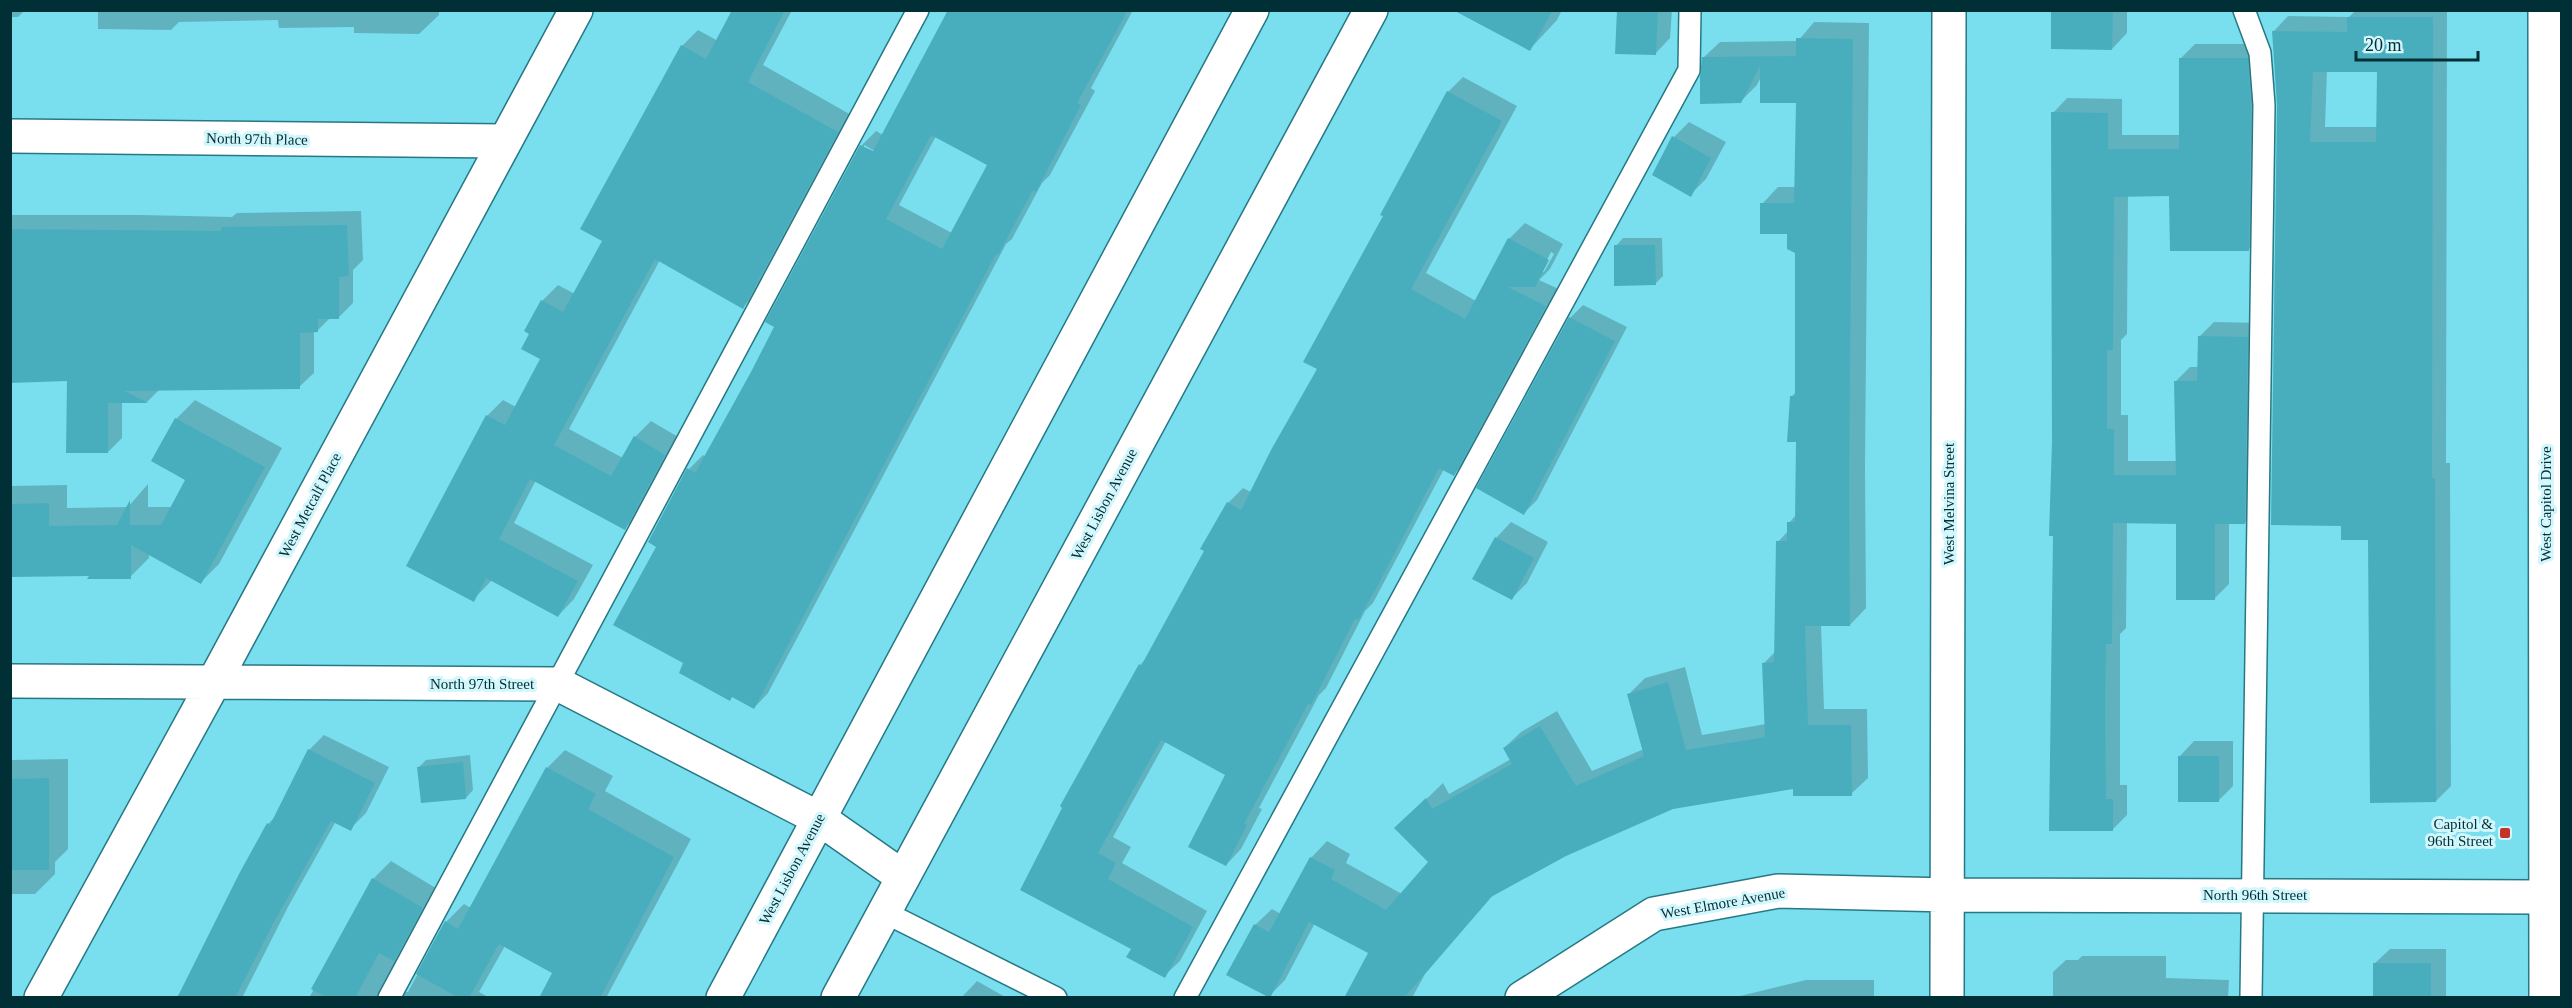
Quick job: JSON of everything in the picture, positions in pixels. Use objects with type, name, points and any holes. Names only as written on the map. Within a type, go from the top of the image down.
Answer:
[{"type":"street","name":"West Metcalf Place","points":[[40,998],[214,682],[576,10]]},
{"type":"street","name":"West Lisbon Avenue","points":[[723,998],[1252,10]]},
{"type":"street","name":"West Lisbon Avenue","points":[[838,998],[1371,10]]},
{"type":"street","name":"West Melvina Street","points":[[1947,998],[1949,10]]},
{"type":"street","name":"West Capitol Drive","points":[[2545,10],[2554,897],[2546,998]]},
{"type":"street","name":"North 97th Place","points":[[10,136],[504,141]]},
{"type":"street","name":"North 97th Street","points":[[10,681],[558,684],[820,819],[903,877]]},
{"type":"street","name":"West Elmore Avenue","points":[[1522,998],[1654,914],[1778,891],[1948,895]]},
{"type":"street","name":"North 96th Street","points":[[1948,895],[2554,897]]},
{"type":"lane","points":[[389,998],[918,10]]},
{"type":"lane","points":[[1185,998],[1689,70],[1690,10]]},
{"type":"lane","points":[[2244,10],[2260,53],[2264,105],[2251,998]]},
{"type":"lane","points":[[884,912],[1056,998]]},
{"type":"building","points":[[732,10],[785,10],[748,82],[838,132],[743,309],[655,259],[554,445],[611,476],[634,436],[665,455],[625,530],[530,479],[499,539],[578,581],[558,617],[486,578],[474,602],[406,566],[486,415],[505,425],[540,359],[521,349],[529,334],[524,331],[541,300],[563,312],[602,241],[580,229],[681,45],[706,59]]},
{"type":"building","points":[[948,10],[1128,10],[1077,103],[1081,105],[1036,192],[1033,190],[998,255],[996,254],[754,709],[732,697],[730,701],[679,673],[683,663],[613,625],[656,547],[648,542],[687,468],[695,473],[751,372],[774,327],[765,322],[860,145],[873,151]],"holes":[[[931,135],[987,165],[942,249],[886,219]]]},
{"type":"building","points":[[1453,10],[1553,10],[1530,51]]},
{"type":"building","points":[[1617,10],[1658,10],[1656,55],[1615,54]]},
{"type":"building","points":[[2051,10],[2113,10],[2112,50],[2051,49]]},
{"type":"building","points":[[2347,17],[2433,17],[2432,478],[2435,478],[2436,802],[2370,803],[2368,540],[2341,540],[2341,526],[2271,525],[2277,105],[2272,31],[2347,32]],"holes":[[[2313,72],[2377,72],[2376,142],[2310,142]]]},
{"type":"building","points":[[1796,38],[1853,39],[1850,626],[1805,626],[1808,725],[1851,725],[1852,796],[1793,796],[1793,789],[1673,809],[1566,856],[1491,897],[1404,998],[1344,998],[1368,953],[1309,922],[1270,998],[1226,975],[1254,924],[1269,932],[1310,857],[1335,870],[1331,879],[1386,910],[1428,862],[1394,828],[1426,798],[1432,809],[1512,764],[1503,748],[1540,726],[1576,786],[1644,756],[1627,694],[1668,682],[1686,750],[1765,737],[1762,663],[1774,662],[1776,541],[1787,541],[1787,522],[1795,522],[1796,442],[1787,442],[1790,396],[1795,396],[1795,253],[1787,249],[1787,234],[1760,234],[1760,203],[1794,203],[1796,103],[1760,103],[1760,66],[1741,103],[1700,104],[1700,77],[1702,57],[1796,56]]},
{"type":"building","points":[[2179,58],[2248,58],[2251,105],[2249,251],[2170,251],[2169,196],[2114,197],[2113,350],[2107,350],[2107,429],[2114,429],[2114,475],[2176,475],[2174,381],[2197,381],[2198,336],[2248,337],[2245,524],[2215,524],[2215,600],[2176,600],[2176,524],[2113,523],[2112,644],[2106,644],[2105,707],[2106,799],[2113,799],[2113,831],[2049,831],[2053,536],[2049,536],[2052,442],[2051,112],[2108,113],[2108,149],[2179,149]]},
{"type":"building","points":[[1447,91],[1502,121],[1411,289],[1465,319],[1508,238],[1549,260],[1535,287],[1508,287],[1546,306],[1454,476],[1439,468],[1378,585],[1358,620],[1355,619],[1311,705],[1308,704],[1244,824],[1247,825],[1226,866],[1188,847],[1225,775],[1161,740],[1098,853],[1116,863],[1108,879],[1193,927],[1165,978],[1126,957],[1131,949],[1020,890],[1062,808],[1060,806],[1204,551],[1200,549],[1227,502],[1241,510],[1271,450],[1317,369],[1303,362],[1383,216],[1380,215]]},
{"type":"building","points":[[1672,136],[1711,158],[1691,197],[1652,175]]},
{"type":"building","points":[[347,225],[349,276],[339,277],[339,319],[318,319],[318,332],[300,333],[300,389],[125,391],[148,403],[108,403],[108,453],[66,453],[67,381],[10,383],[10,229],[221,231],[221,227]]},
{"type":"building","points":[[1614,245],[1655,245],[1656,285],[1614,286]]},
{"type":"building","points":[[1569,317],[1615,341],[1524,515],[1476,488]]},
{"type":"building","points":[[175,418],[265,467],[201,584],[131,545],[131,579],[87,579],[89,576],[10,577],[10,504],[49,503],[49,526],[117,525],[130,500],[130,525],[161,525],[185,480],[151,461]]},
{"type":"building","points":[[1495,537],[1534,558],[1512,600],[1472,579]]},
{"type":"building","points":[[308,749],[375,783],[351,831],[331,821],[274,922],[235,998],[177,998],[239,874],[267,823],[270,825]]},
{"type":"building","points":[[2178,756],[2219,756],[2219,802],[2178,802]]},
{"type":"building","points":[[463,762],[466,799],[421,803],[417,767]]},
{"type":"building","points":[[546,767],[596,794],[588,809],[674,857],[600,998],[539,998],[552,973],[499,944],[469,998],[459,998],[416,974],[445,921],[458,929]]},
{"type":"building","points":[[49,778],[49,870],[10,870],[10,779]]},
{"type":"building","points":[[372,878],[423,908],[394,961],[379,953],[355,998],[328,998],[311,989]]},
{"type":"building","points":[[2373,963],[2431,963],[2431,998],[2373,998]]},
{"type":"place","name":"Capitol & 96th Street","points":[[2505,833]]}]
